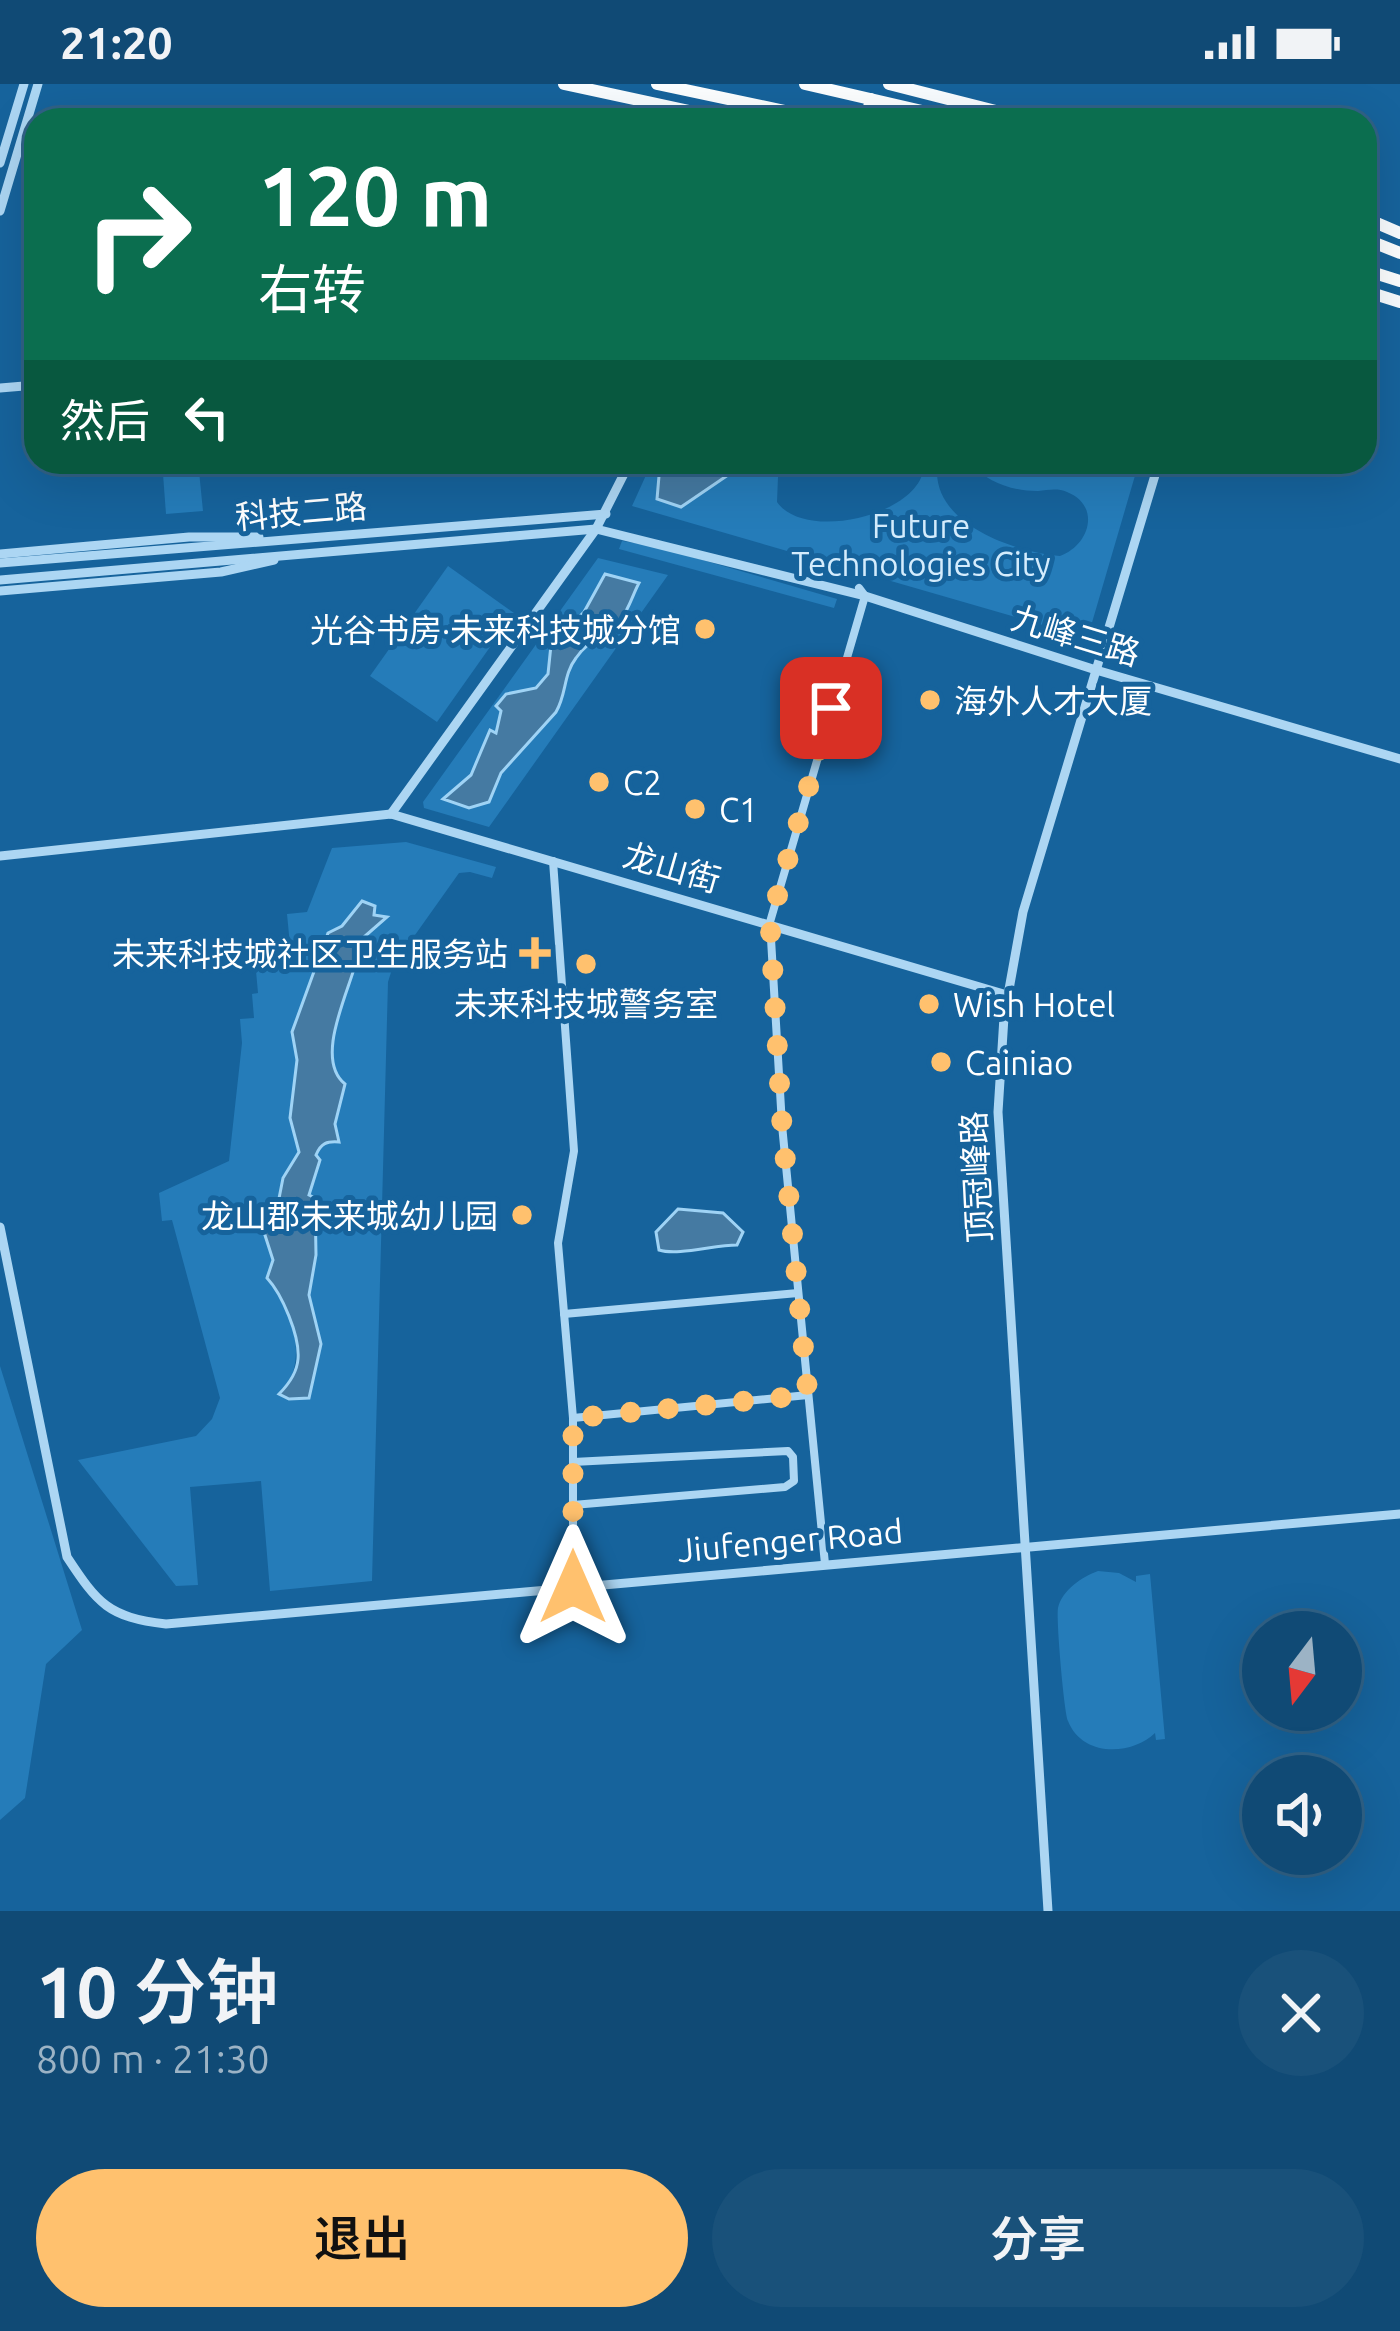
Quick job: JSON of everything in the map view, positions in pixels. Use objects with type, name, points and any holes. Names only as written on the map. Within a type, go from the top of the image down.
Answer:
[{"type":"highway","points":[[657,84],[770,108]]},
{"type":"highway","points":[[805,84],[910,108]]},
{"type":"highway","points":[[869,108],[871,99]]},
{"type":"main road","points":[[564,84],[679,108]]},
{"type":"main road","points":[[889,84],[988,108]]},
{"type":"main road","points":[[959,100],[969,108]]},
{"type":"street","points":[[0,164],[24,84]]},
{"type":"street","points":[[0,211],[24,131]]},
{"type":"street","points":[[0,856],[391,814],[596,529],[624,474]]},
{"type":"street","name":"顶冠峰路","points":[[1048,1911],[998,1112],[1007,995],[1023,912],[1155,474]]},
{"type":"street","name":"科技二路","points":[[0,563],[606,514]]},
{"type":"street","name":"科技二路","points":[[0,580],[596,529]]},
{"type":"street","name":"九峰三路","points":[[596,529],[862,592],[1096,670],[1400,758]]},
{"type":"street","points":[[0,554],[212,536],[288,539]]},
{"type":"street","points":[[0,591],[221,572],[290,555]]},
{"type":"street","points":[[825,1564],[782,1125],[770,922],[862,592]]},
{"type":"street","name":"龙山街","points":[[391,814],[1007,995]]},
{"type":"street","points":[[553,861],[574,1151],[558,1244],[573,1418],[573,1587]]},
{"type":"street","points":[[0,1228],[9,1277]]},
{"type":"street","points":[[0,1253],[9,1277]]},
{"type":"street","name":"Jiufenger Road","points":[[9,1277],[67,1557],[94,1597],[128,1620],[166,1624],[1400,1514]]},
{"type":"street","points":[[564,1314],[798,1293]]},
{"type":"street","points":[[573,1418],[808,1395]]},
{"type":"street","points":[[573,1462],[788,1451],[793,1457],[794,1481],[784,1487],[573,1505]]},
{"type":"green space","points":[[163,474],[199,474],[203,511],[166,514]]},
{"type":"green space","name":"Future Technologies City","points":[[647,474],[662,474],[680,507],[729,474],[781,474],[777,502],[791,514],[832,522],[879,512],[915,488],[922,474],[937,474],[950,508],[982,533],[1022,549],[1060,556],[1078,544],[1087,526],[1085,506],[1078,498],[1060,490],[1009,487],[983,474],[1135,474],[1091,626],[1074,634],[632,506]]},
{"type":"green space","points":[[622,541],[837,599],[834,608],[619,549]]},
{"type":"green space","points":[[598,558],[668,575],[489,827],[424,808],[423,802]],"holes":[[[638,583],[621,619],[576,657],[556,712],[501,773],[493,795],[469,808],[444,799],[471,775],[490,730],[496,734],[501,710],[497,707],[506,694],[536,688],[548,674],[551,645],[584,612],[597,586]]]},
{"type":"green space","points":[[448,566],[514,613],[437,722],[370,676]]},
{"type":"green space","points":[[406,842],[496,867],[492,878],[459,873],[393,966],[388,982],[372,1581],[270,1591],[261,1481],[190,1487],[198,1585],[176,1586],[78,1460],[196,1436],[212,1419],[220,1398],[172,1220],[162,1221],[159,1193],[229,1161],[242,1043],[240,1019],[254,1018],[255,960],[276,958],[290,945],[287,914],[307,912],[332,848]],"holes":[[[373,915],[385,917],[356,944],[357,959],[329,1050],[331,1066],[345,1084],[335,1124],[338,1142],[320,1146],[309,1195],[316,1255],[309,1295],[321,1344],[309,1397],[288,1384],[296,1343],[289,1314],[268,1278],[273,1260],[264,1229],[274,1224],[283,1179],[299,1152],[290,1118],[297,1060],[292,1032]]]},
{"type":"green space","points":[[0,1366],[82,1630],[46,1664],[25,1798],[0,1820]]},
{"type":"green space","points":[[1098,1571],[1119,1573],[1136,1582],[1136,1576],[1150,1574],[1165,1739],[1156,1740],[1155,1733],[1121,1749],[1095,1747],[1075,1733],[1068,1721],[1058,1608],[1074,1585]]},
{"type":"shaded area","points":[[730,474],[681,507],[657,499],[659,476]]},
{"type":"shaded area","points":[[605,574],[639,583],[621,619],[572,664],[556,712],[501,773],[489,802],[469,808],[443,799],[471,775],[490,730],[496,733],[501,711],[496,706],[506,694],[536,688],[548,674],[551,645],[584,612]]},
{"type":"shaded area","points":[[362,901],[375,906],[374,915],[387,917],[356,944],[357,959],[336,1025],[333,1059],[345,1084],[335,1124],[339,1142],[325,1144],[318,1151],[320,1160],[309,1195],[315,1198],[316,1255],[309,1295],[321,1344],[309,1398],[289,1399],[279,1394],[294,1373],[298,1350],[289,1316],[267,1278],[273,1260],[263,1229],[274,1224],[283,1178],[299,1152],[290,1118],[297,1060],[292,1032],[328,933],[342,926]]},
{"type":"shaded area","points":[[678,1209],[723,1213],[743,1232],[737,1245],[659,1250],[656,1232]]},
{"type":"place","name":"光谷书房·未来科技城分馆","points":[[705,629]]},
{"type":"place","name":"海外人才大厦","points":[[930,700]]},
{"type":"place","name":"C2","points":[[599,782]]},
{"type":"place","name":"C1","points":[[695,809]]},
{"type":"place","name":"未来科技城社区卫生服务站","points":[[535,953]]},
{"type":"place","name":"未来科技城警务室","points":[[586,964]]},
{"type":"place","name":"Wish Hotel","points":[[929,1004]]},
{"type":"place","name":"Cainiao","points":[[941,1062]]},
{"type":"place","name":"龙山郡未来城幼儿园","points":[[522,1215]]},
{"type":"route","points":[[573,1587],[573,1418],[808,1395],[782,1125],[770,922],[831,708]]}]
